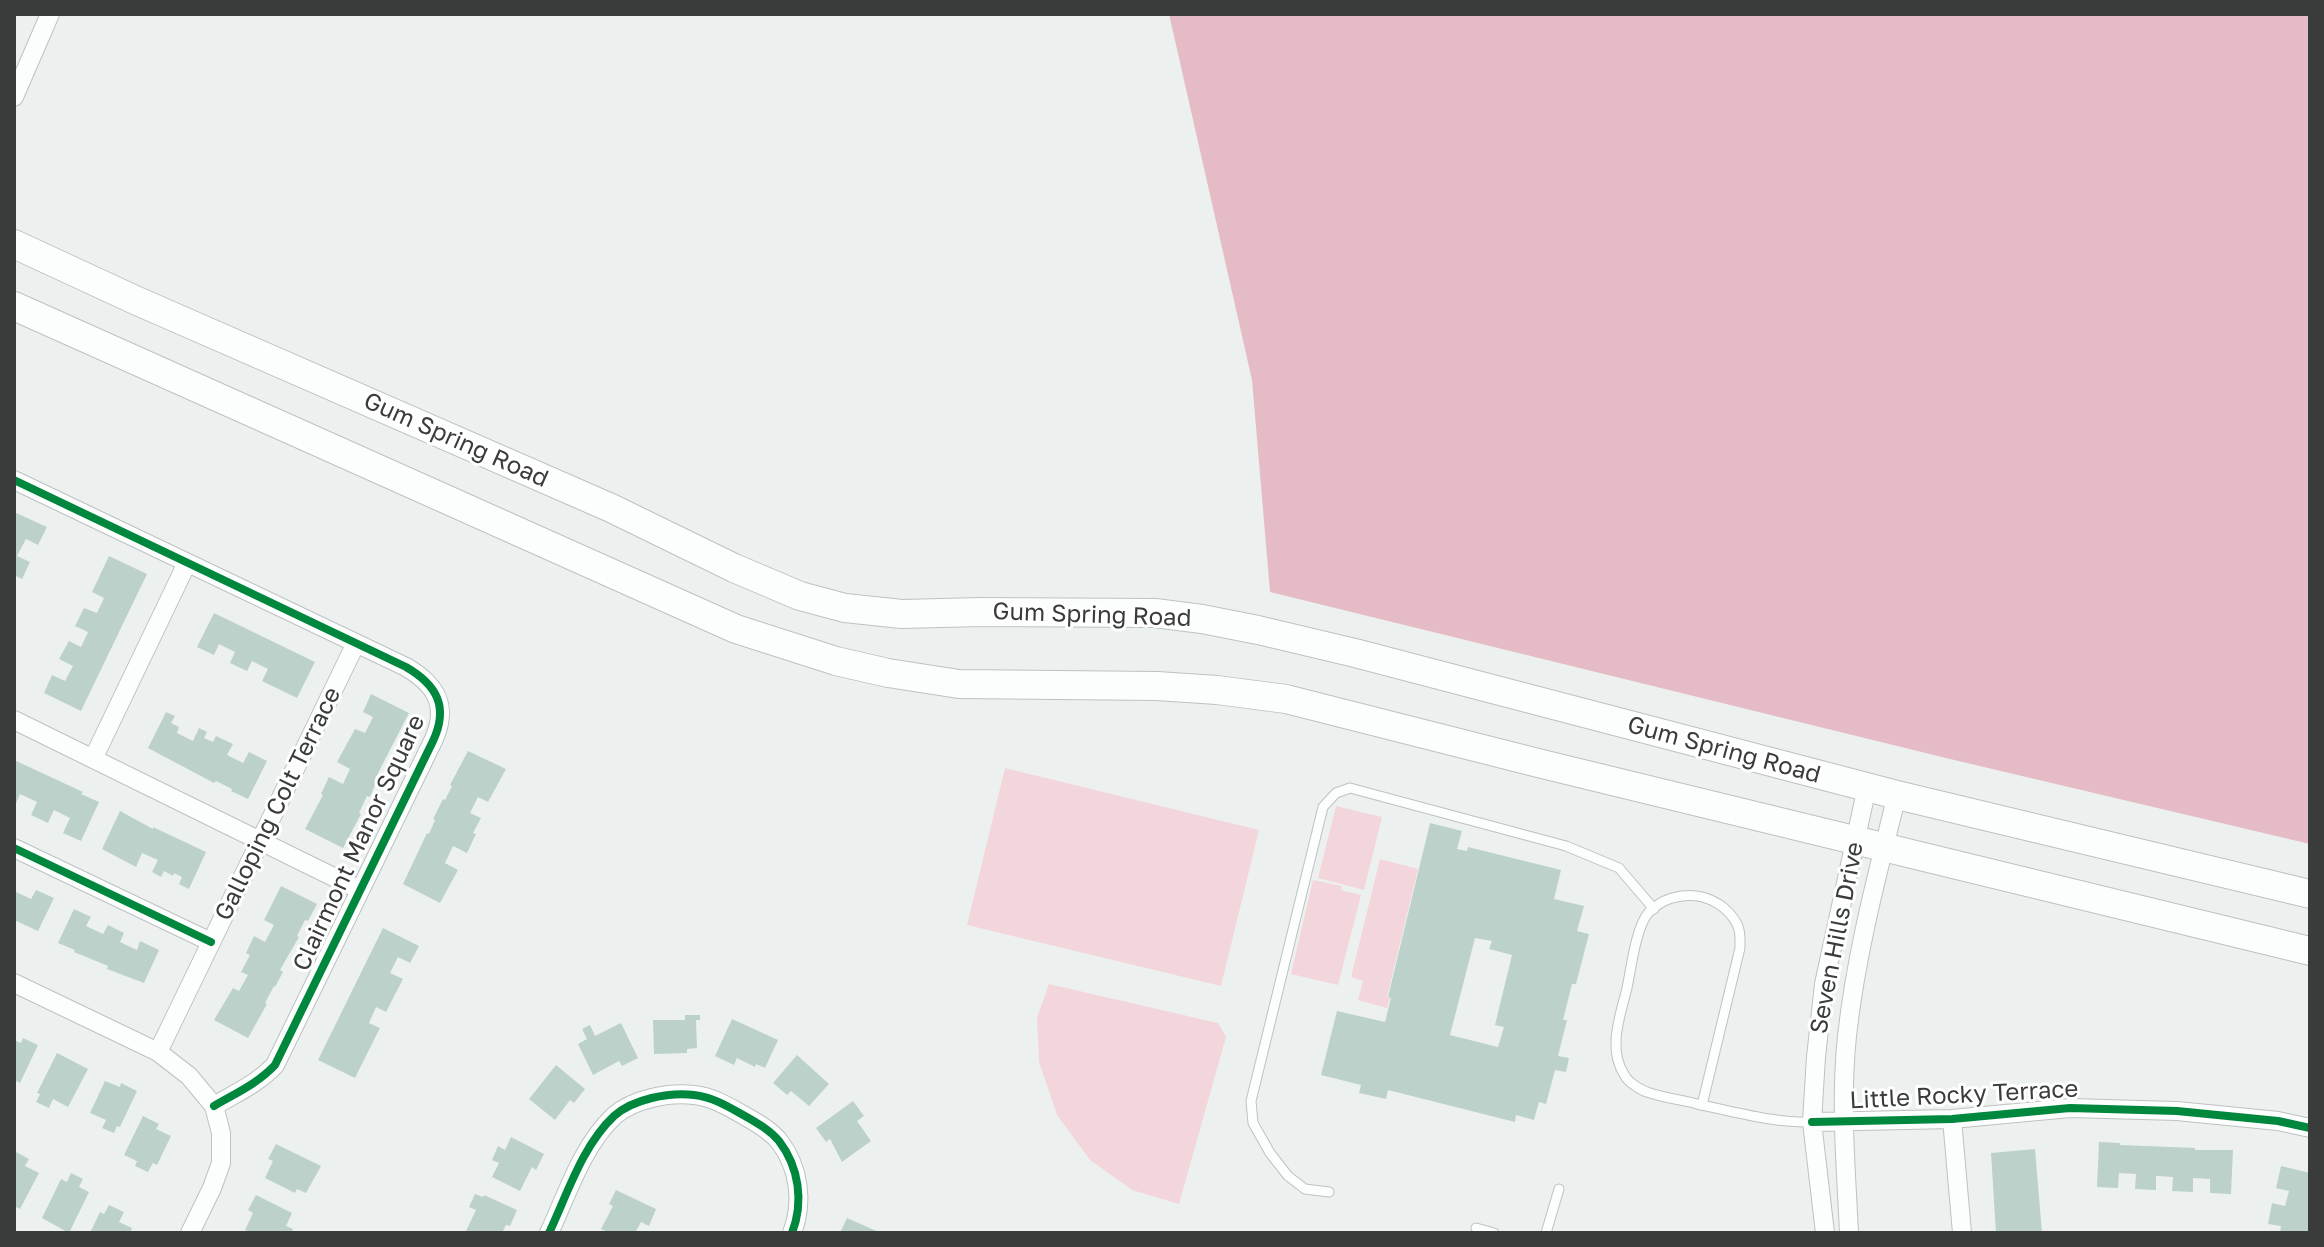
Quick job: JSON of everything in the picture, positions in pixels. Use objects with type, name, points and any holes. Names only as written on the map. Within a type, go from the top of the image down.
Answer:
[{"type":"main road","name":"Gum Spring Road","points":[[14,244],[611,508],[734,568],[800,596],[845,608],[902,614],[1155,613],[1202,619],[1370,657],[1897,795],[2310,894]]},
{"type":"main road","points":[[14,306],[680,605],[736,629],[836,661],[959,684],[1157,686],[1286,699],[2310,951]]},
{"type":"street","points":[[14,97],[50,14]]},
{"type":"street","name":"Clairmont Manor Square","points":[[14,480],[418,674],[436,693],[440,704],[439,729],[275,1065],[263,1078],[214,1106]]},
{"type":"street","points":[[93,759],[187,563]]},
{"type":"street","name":"Galloping Colt Terrace","points":[[158,1052],[356,643]]},
{"type":"street","points":[[14,720],[360,890]]},
{"type":"street","name":"Seven Hills Drive","points":[[1825,1233],[1812,1122],[1824,984],[1867,787]]},
{"type":"street","name":"Seven Hills Drive","points":[[1849,1233],[1844,1122],[1846,1053],[1861,939],[1897,795]]},
{"type":"street","points":[[14,848],[211,942]]},
{"type":"street","points":[[14,983],[158,1052],[189,1076],[214,1106],[221,1133],[221,1163],[190,1233]]},
{"type":"street","points":[[549,1233],[584,1159],[615,1115],[642,1100],[693,1095],[721,1102],[761,1125],[778,1141],[795,1169],[798,1192],[796,1223],[792,1233]]},
{"type":"street","name":"Little Rocky Terrace","points":[[1812,1122],[1952,1119],[2070,1108],[2177,1111],[2278,1121],[2310,1128]]},
{"type":"street","points":[[1952,1119],[1962,1233]]},
{"type":"lane","points":[[1329,1192],[1305,1189],[1288,1176],[1253,1123],[1251,1101],[1323,807],[1336,793],[1350,788],[1566,846],[1619,868],[1654,909]]},
{"type":"lane","points":[[1702,1105],[1740,948],[1739,926],[1723,908],[1703,896],[1685,894],[1663,902],[1647,914],[1640,932],[1615,1039],[1617,1060],[1626,1079],[1646,1093],[1702,1105],[1790,1122],[1812,1122]]},
{"type":"lane","points":[[1546,1233],[1559,1189]]},
{"type":"lane","points":[[1476,1228],[1494,1233]]},
{"type":"shaded area","points":[[1169,14],[2310,14],[2310,844],[1270,592],[1252,380]]},
{"type":"shaded area","points":[[1005,768],[1259,830],[1221,986],[967,925]]},
{"type":"shaded area","points":[[1336,806],[1382,817],[1364,890],[1318,878]]},
{"type":"shaded area","points":[[1380,859],[1418,869],[1387,1008],[1358,1000],[1363,981],[1351,977]]},
{"type":"shaded area","points":[[1313,880],[1342,886],[1341,890],[1361,895],[1338,985],[1291,974]]},
{"type":"shaded area","points":[[1049,984],[1218,1023],[1226,1037],[1179,1204],[1132,1190],[1090,1160],[1057,1115],[1039,1062],[1037,1018]]},
{"type":"building","points":[[14,512],[47,527],[38,545],[26,539],[17,556],[30,562],[22,579],[14,575]]},
{"type":"building","points":[[109,556],[147,574],[81,711],[44,693],[52,675],[65,681],[73,666],[59,659],[69,641],[81,647],[88,632],[75,626],[84,608],[97,613],[104,598],[92,592]]},
{"type":"building","points":[[214,613],[315,662],[297,698],[262,681],[268,669],[252,661],[247,671],[230,663],[235,652],[219,644],[214,655],[197,647]]},
{"type":"building","points":[[371,694],[409,713],[343,848],[305,829],[329,777],[343,784],[350,769],[337,762],[355,729],[365,733],[373,717],[363,712]]},
{"type":"building","points":[[166,712],[175,716],[171,723],[179,727],[177,733],[193,741],[199,728],[207,732],[204,738],[213,742],[216,736],[233,744],[227,755],[243,763],[249,752],[267,761],[248,799],[148,748]]},
{"type":"building","points":[[468,751],[506,769],[488,802],[478,797],[470,813],[481,818],[467,853],[453,846],[445,863],[458,870],[440,903],[403,884]]},
{"type":"building","points":[[14,760],[99,802],[81,841],[63,833],[70,818],[54,810],[48,823],[31,815],[37,802],[20,794],[14,808]]},
{"type":"building","points":[[120,811],[206,852],[189,889],[179,884],[182,877],[174,873],[173,876],[164,871],[161,877],[152,872],[158,860],[142,853],[136,867],[102,849]]},
{"type":"building","points":[[1430,823],[1462,831],[1457,849],[1467,851],[1468,847],[1561,870],[1554,899],[1584,906],[1577,931],[1589,934],[1576,984],[1572,984],[1558,1056],[1569,1058],[1566,1072],[1555,1070],[1546,1104],[1539,1102],[1534,1120],[1516,1115],[1515,1122],[1388,1090],[1386,1099],[1359,1093],[1361,1085],[1321,1075],[1337,1011],[1385,1022],[1391,998],[1388,997]],"holes":[[[1475,938],[1492,941],[1489,949],[1512,955],[1495,1025],[1504,1027],[1498,1047],[1450,1035]]]},
{"type":"building","points":[[281,886],[317,904],[308,921],[305,920],[280,970],[283,972],[248,1038],[214,1020],[233,988],[239,991],[248,975],[241,972],[250,955],[246,953],[254,936],[265,942],[274,925],[264,920]]},
{"type":"building","points":[[36,890],[54,898],[38,931],[14,920],[14,891],[31,899]]},
{"type":"building","points":[[74,909],[91,917],[86,926],[103,934],[108,925],[124,933],[120,942],[137,950],[140,941],[159,950],[144,983],[107,969],[108,966],[58,943]]},
{"type":"building","points":[[383,928],[419,946],[410,963],[398,957],[390,973],[403,979],[386,1012],[376,1007],[369,1023],[380,1028],[355,1078],[318,1060]]},
{"type":"building","points":[[685,1015],[700,1015],[700,1020],[696,1020],[697,1048],[687,1049],[687,1053],[654,1054],[653,1020],[685,1020]]},
{"type":"building","points":[[732,1019],[778,1040],[765,1068],[756,1064],[755,1067],[737,1058],[734,1065],[715,1056]]},
{"type":"building","points":[[621,1023],[638,1058],[622,1066],[619,1061],[593,1075],[578,1044],[587,1039],[582,1029],[590,1025],[595,1036]]},
{"type":"building","points":[[23,1038],[38,1045],[20,1083],[14,1080],[14,1040],[21,1043]]},
{"type":"building","points":[[57,1053],[88,1069],[68,1107],[53,1099],[49,1108],[36,1102],[40,1094],[37,1093]]},
{"type":"building","points":[[797,1055],[829,1084],[809,1106],[791,1091],[787,1095],[773,1083]]},
{"type":"building","points":[[556,1065],[585,1089],[574,1103],[570,1100],[555,1120],[529,1099]]},
{"type":"building","points":[[105,1081],[120,1087],[121,1083],[137,1091],[114,1133],[102,1128],[106,1120],[90,1113]]},
{"type":"building","points":[[853,1101],[864,1116],[857,1121],[871,1141],[842,1162],[830,1139],[826,1142],[816,1128]]},
{"type":"building","points":[[143,1116],[159,1124],[156,1129],[171,1136],[157,1165],[153,1163],[148,1172],[135,1166],[137,1161],[124,1155]]},
{"type":"building","points":[[511,1137],[544,1154],[536,1170],[532,1167],[520,1191],[492,1177],[499,1163],[492,1160],[498,1146],[505,1150]]},
{"type":"building","points":[[2099,1142],[2233,1150],[2231,1194],[2210,1193],[2210,1179],[2193,1178],[2193,1192],[2172,1191],[2173,1177],[2156,1176],[2156,1190],[2135,1189],[2136,1174],[2119,1173],[2118,1188],[2097,1187]]},
{"type":"building","points":[[276,1144],[321,1166],[306,1193],[297,1189],[295,1193],[265,1178],[273,1161],[268,1159]]},
{"type":"building","points":[[2035,1149],[2042,1233],[1996,1233],[1991,1153]]},
{"type":"building","points":[[14,1151],[29,1159],[25,1166],[39,1173],[20,1209],[14,1206]]},
{"type":"building","points":[[2281,1166],[2310,1173],[2310,1233],[2280,1233],[2281,1226],[2268,1224],[2272,1203],[2285,1206],[2289,1191],[2276,1188]]},
{"type":"building","points":[[71,1173],[83,1179],[79,1187],[89,1192],[69,1233],[42,1218],[61,1179],[67,1182]]},
{"type":"building","points":[[616,1190],[656,1209],[649,1226],[641,1222],[635,1233],[610,1233],[601,1229],[613,1206],[609,1204]]},
{"type":"building","points":[[475,1194],[517,1210],[510,1226],[506,1225],[502,1233],[465,1233],[476,1210],[469,1207]]},
{"type":"building","points":[[256,1195],[292,1213],[286,1226],[293,1229],[291,1233],[252,1233],[245,1230],[253,1213],[248,1210]]},
{"type":"building","points":[[109,1205],[124,1212],[119,1222],[132,1228],[130,1233],[90,1233],[100,1212],[104,1214]]},
{"type":"building","points":[[847,1218],[881,1233],[840,1233]]},
{"type":"cycle path","points":[[14,480],[406,667],[426,681],[440,707],[438,729],[433,741],[275,1065],[254,1083],[214,1106]]},
{"type":"cycle path","points":[[14,848],[211,942]]},
{"type":"cycle path","points":[[549,1233],[584,1156],[614,1116],[641,1101],[684,1094],[708,1098],[727,1106],[772,1133],[779,1141],[791,1162],[798,1185],[798,1209],[792,1233]]},
{"type":"cycle path","points":[[1812,1122],[1952,1119],[2070,1108],[2177,1111],[2278,1121],[2310,1128]]}]
